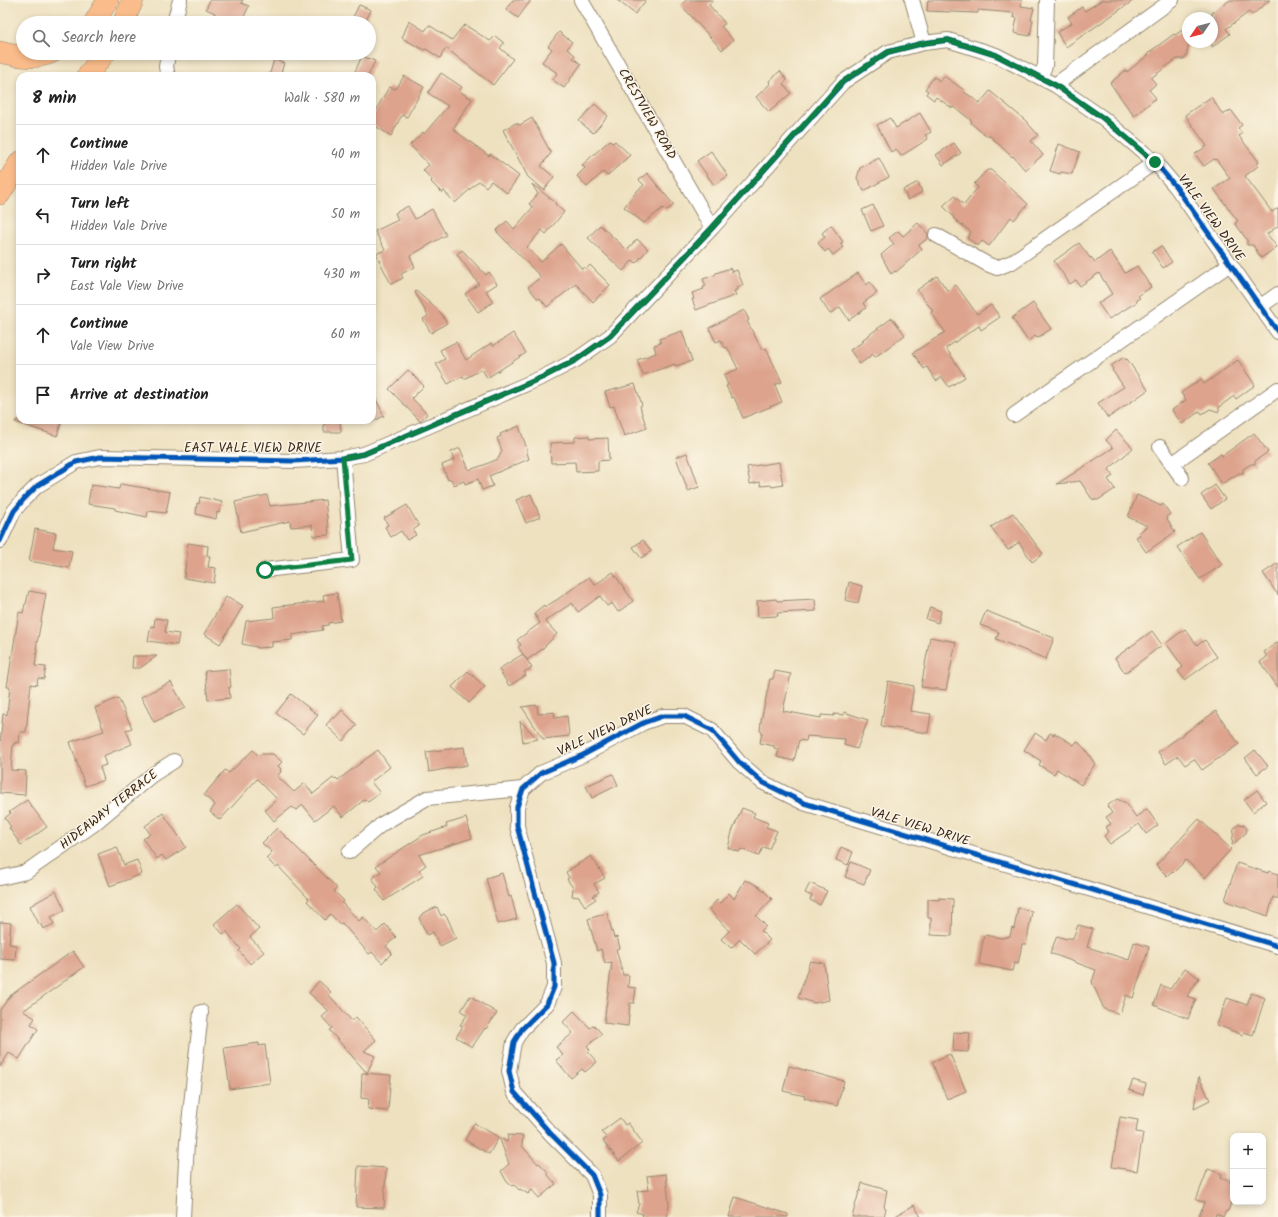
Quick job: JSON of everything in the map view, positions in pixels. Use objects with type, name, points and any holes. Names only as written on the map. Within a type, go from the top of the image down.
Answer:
[{"type":"highway","points":[[98,16],[108,0]]},
{"type":"highway","points":[[126,16],[133,0]]},
{"type":"highway","points":[[0,52],[16,56]]},
{"type":"highway","points":[[90,72],[100,60]]},
{"type":"highway","points":[[0,194],[16,168]]},
{"type":"street","points":[[176,16],[180,0]]},
{"type":"street","name":"CRESTVIEW ROAD","points":[[582,0],[712,228]]},
{"type":"street","points":[[912,0],[924,43]]},
{"type":"street","points":[[1040,77],[1045,66],[1047,0]]},
{"type":"street","points":[[1055,85],[1172,0]]},
{"type":"street","name":"EAST VALE VIEW DRIVE","points":[[0,541],[14,511],[36,486],[76,462],[100,457],[294,461],[343,458],[364,454],[543,377],[576,360],[610,336],[712,228],[842,82],[888,52],[924,43],[948,40],[996,55],[1055,85]]},
{"type":"street","points":[[167,60],[167,72]]},
{"type":"street","name":"VALE VIEW DRIVE","points":[[1055,85],[1103,118],[1155,162],[1176,187],[1278,332]]},
{"type":"street","points":[[936,236],[997,268],[1012,262],[1155,162]]},
{"type":"street","points":[[1014,415],[1230,264]]},
{"type":"street","points":[[1261,306],[1278,294]]},
{"type":"street","points":[[1172,464],[1278,388]]},
{"type":"street","points":[[1160,446],[1182,478]]},
{"type":"street","points":[[265,570],[352,560],[343,458]]},
{"type":"street","name":"VALE VIEW DRIVE","points":[[523,789],[541,773],[583,756],[643,723],[663,716],[684,716],[712,730],[739,762],[762,782],[804,803],[1278,946]]},
{"type":"street","name":"HIDEAWAY TERRACE","points":[[0,878],[26,872],[94,824],[152,775],[174,761]]},
{"type":"street","points":[[349,852],[382,824],[427,798],[523,789],[517,807],[517,826],[554,963],[554,987],[547,1004],[522,1029],[514,1042],[508,1071],[514,1092],[550,1133],[592,1175],[600,1195],[600,1217]]},
{"type":"street","points":[[183,1217],[187,1142],[201,1012]]},
{"type":"building","points":[[210,0],[243,0],[241,3],[249,6],[244,16],[214,16],[215,13],[206,9]]},
{"type":"building","points":[[513,0],[531,0],[518,18],[506,9]]},
{"type":"building","points":[[617,0],[646,0],[635,14]]},
{"type":"building","points":[[686,0],[713,0],[709,5],[723,21],[725,24],[721,26],[733,40],[722,50],[681,5]]},
{"type":"building","points":[[928,0],[1022,0],[1021,6],[1034,8],[1031,20],[1033,20],[1030,36],[1014,33],[1017,18],[1013,17],[1014,13],[978,10],[978,13],[927,11]]},
{"type":"building","points":[[1102,0],[1134,0],[1066,47],[1057,32],[1072,23],[1068,17],[1082,7],[1085,11]]},
{"type":"building","points":[[1230,0],[1270,0],[1252,15],[1249,12],[1226,29],[1230,34],[1218,43],[1218,12],[1213,12]]},
{"type":"building","points":[[359,5],[371,10],[368,16],[354,16]]},
{"type":"building","points":[[409,21],[425,31],[429,25],[452,40],[465,25],[490,41],[495,36],[504,43],[500,48],[513,59],[493,85],[446,48],[440,58],[426,49],[424,50],[402,38]]},
{"type":"building","points":[[1182,30],[1182,48],[1188,48],[1186,56],[1184,59],[1177,59],[1151,78],[1156,84],[1149,90],[1156,98],[1134,116],[1110,83],[1126,70],[1127,72],[1149,54],[1148,53],[1174,34],[1175,35]]},
{"type":"building","points":[[559,32],[572,42],[567,49],[575,55],[573,58],[581,64],[564,88],[553,80],[557,73],[542,62],[552,49],[548,46]]},
{"type":"building","points":[[274,60],[284,63],[281,72],[270,72]]},
{"type":"building","points":[[360,60],[375,61],[370,72],[355,72]]},
{"type":"building","points":[[780,71],[787,80],[783,84],[791,93],[769,112],[756,97],[770,84],[769,81]]},
{"type":"building","points":[[441,73],[462,87],[459,91],[472,99],[453,129],[519,176],[507,193],[491,181],[486,187],[479,181],[455,203],[444,191],[442,193],[431,182],[432,180],[423,170],[429,165],[410,145],[423,132],[424,134],[448,106],[428,93]]},
{"type":"building","points":[[404,76],[424,87],[407,117],[402,115],[391,136],[376,127],[376,110],[389,87],[396,89]]},
{"type":"building","points":[[944,76],[980,103],[990,91],[1026,121],[1038,135],[1031,141],[1043,155],[1025,170],[1013,156],[1012,157],[990,136],[986,136],[962,113],[936,97],[934,100],[926,94],[928,91],[925,89],[934,77],[940,81]]},
{"type":"building","points":[[1211,97],[1223,115],[1231,110],[1242,125],[1238,128],[1242,134],[1239,136],[1259,162],[1257,164],[1258,166],[1245,176],[1272,212],[1278,208],[1278,226],[1267,234],[1277,247],[1261,258],[1253,245],[1247,245],[1247,240],[1235,223],[1238,221],[1214,189],[1230,178],[1216,159],[1204,166],[1195,154],[1207,146],[1185,115]]},
{"type":"building","points":[[595,104],[608,116],[593,133],[579,121]]},
{"type":"building","points":[[920,113],[931,132],[925,135],[928,139],[901,156],[896,149],[891,152],[877,125],[890,118],[896,128]]},
{"type":"building","points":[[532,118],[551,153],[541,166],[554,177],[544,190],[528,177],[503,130],[516,123],[520,125]]},
{"type":"building","points":[[610,140],[613,143],[615,141],[630,155],[607,176],[603,172],[587,187],[577,176],[585,168],[582,165]]},
{"type":"building","points":[[954,143],[961,153],[943,165],[936,155]]},
{"type":"building","points":[[1059,144],[1080,152],[1072,174],[1061,172],[1060,174],[1050,171]]},
{"type":"building","points":[[711,151],[728,176],[714,185],[697,161]]},
{"type":"building","points":[[879,158],[889,177],[864,191],[857,178],[860,168]]},
{"type":"building","points":[[987,170],[991,170],[1028,204],[1014,220],[1011,217],[989,246],[982,241],[978,246],[967,238],[971,232],[953,218],[954,217],[943,206],[954,196],[964,205],[978,187],[974,184]]},
{"type":"building","points":[[647,173],[674,205],[666,211],[663,208],[644,223],[624,207],[644,185],[639,180]]},
{"type":"building","points":[[918,182],[922,192],[908,200],[903,190]]},
{"type":"building","points":[[532,184],[556,203],[555,204],[564,212],[546,234],[542,230],[527,247],[541,262],[561,244],[582,269],[584,267],[586,269],[590,265],[610,285],[593,302],[576,284],[547,307],[528,287],[541,277],[496,231],[507,221],[514,229],[533,207],[529,204],[538,194]]},
{"type":"building","points":[[873,205],[883,226],[871,231],[862,210]]},
{"type":"building","points":[[408,206],[415,219],[432,209],[446,235],[410,256],[415,267],[401,274],[403,278],[391,284],[376,254],[385,250],[376,231],[398,220],[395,213]]},
{"type":"building","points":[[918,223],[928,234],[928,238],[919,245],[922,249],[896,272],[895,271],[891,274],[881,255],[894,244],[889,238],[898,231],[903,236]]},
{"type":"building","points":[[600,225],[627,250],[637,239],[648,249],[636,263],[633,260],[623,271],[588,238]]},
{"type":"building","points":[[831,225],[843,242],[840,244],[843,247],[833,255],[828,249],[825,252],[818,243],[825,237],[822,233]]},
{"type":"building","points":[[1079,243],[1090,258],[1091,257],[1095,262],[1110,251],[1125,273],[1137,266],[1151,287],[1138,296],[1140,298],[1136,300],[1137,302],[1109,319],[1098,303],[1112,294],[1099,273],[1080,286],[1076,280],[1070,284],[1054,261]]},
{"type":"building","points":[[1161,246],[1172,262],[1163,268],[1152,252]]},
{"type":"building","points":[[462,250],[486,275],[489,272],[497,284],[486,291],[493,302],[478,312],[465,294],[479,284],[457,254]]},
{"type":"building","points":[[730,268],[732,272],[737,270],[743,285],[737,288],[738,290],[734,291],[736,295],[696,310],[692,299],[694,299],[692,293],[704,289],[703,287],[706,286],[703,279],[713,277],[716,273]]},
{"type":"building","points":[[858,273],[866,285],[870,282],[877,293],[863,303],[866,308],[849,320],[840,307],[830,314],[820,299]]},
{"type":"building","points":[[937,276],[948,291],[956,285],[977,314],[991,305],[1000,317],[981,330],[979,326],[946,348],[965,377],[949,387],[942,377],[936,381],[927,367],[924,369],[913,353],[945,332],[931,312],[933,311],[917,290]]},
{"type":"building","points":[[416,291],[440,312],[447,323],[431,333],[423,319],[428,316],[415,292]]},
{"type":"building","points":[[1033,303],[1051,329],[1037,338],[1035,336],[1028,341],[1012,318]]},
{"type":"building","points":[[744,310],[749,320],[747,321],[762,350],[766,348],[782,382],[775,385],[782,402],[743,418],[734,397],[732,398],[726,386],[728,385],[724,375],[738,369],[727,347],[725,348],[721,340],[716,342],[709,328]]},
{"type":"building","points":[[892,318],[905,335],[875,357],[873,354],[860,364],[850,350],[864,341],[862,340]]},
{"type":"building","points":[[682,331],[692,361],[675,366],[675,364],[643,375],[637,360],[656,353],[654,345],[661,343],[659,339]]},
{"type":"building","points":[[513,333],[526,353],[487,378],[482,369],[464,379],[463,376],[448,384],[436,364],[445,359],[440,350],[456,342],[466,360],[491,343],[493,346]]},
{"type":"building","points":[[1124,357],[1126,360],[1127,359],[1148,390],[1108,418],[1098,403],[1124,387],[1112,370],[1113,369],[1111,366]]},
{"type":"building","points":[[1238,360],[1255,385],[1236,399],[1234,396],[1219,407],[1219,412],[1210,409],[1202,414],[1200,411],[1182,424],[1172,410],[1186,400],[1181,393],[1201,379],[1204,384]]},
{"type":"building","points":[[408,370],[424,386],[412,398],[427,414],[420,421],[389,389]]},
{"type":"building","points":[[635,384],[642,405],[640,406],[647,428],[624,436],[614,406],[610,407],[605,392]]},
{"type":"building","points":[[376,399],[384,416],[376,420]]},
{"type":"building","points":[[21,424],[61,424],[57,436]]},
{"type":"building","points":[[324,424],[340,424],[341,432],[324,432]]},
{"type":"building","points":[[519,426],[529,459],[489,476],[493,486],[482,490],[478,479],[465,484],[464,481],[454,485],[451,479],[448,480],[442,465],[454,460],[451,452],[460,448],[469,470],[484,465],[498,459],[502,451],[497,438],[501,436],[500,434]]},
{"type":"building","points":[[1116,430],[1133,448],[1109,469],[1113,476],[1108,479],[1115,489],[1096,500],[1092,499],[1080,481],[1057,484],[1113,448],[1106,440]]},
{"type":"building","points":[[1254,433],[1268,452],[1255,461],[1255,464],[1251,464],[1243,469],[1243,473],[1239,473],[1222,484],[1208,463],[1221,454],[1222,456]]},
{"type":"building","points":[[589,436],[589,439],[608,438],[609,460],[598,461],[598,471],[576,472],[575,462],[551,463],[550,443],[575,442],[575,437]]},
{"type":"building","points":[[687,453],[699,487],[688,491],[676,457]]},
{"type":"building","points":[[779,462],[783,485],[772,487],[771,485],[761,486],[760,482],[750,484],[747,467]]},
{"type":"building","points":[[120,484],[170,492],[166,513],[148,511],[147,517],[115,510],[115,508],[88,504],[91,485],[119,489]]},
{"type":"building","points":[[1215,485],[1225,499],[1211,509],[1201,495]]},
{"type":"building","points":[[531,494],[540,517],[526,523],[516,500]]},
{"type":"building","points":[[267,495],[270,506],[325,500],[329,535],[313,536],[312,525],[291,527],[290,521],[241,532],[235,502]]},
{"type":"building","points":[[1137,495],[1161,506],[1163,504],[1170,514],[1166,517],[1175,532],[1146,552],[1136,537],[1140,535],[1138,533],[1148,526],[1128,517]]},
{"type":"building","points":[[200,497],[222,502],[219,513],[217,512],[216,519],[196,514],[197,503],[199,504]]},
{"type":"building","points":[[407,505],[419,526],[413,530],[416,535],[407,540],[401,531],[391,537],[385,527],[388,525],[384,518]]},
{"type":"building","points":[[1013,513],[1043,554],[1032,562],[1019,542],[1008,550],[991,527]]},
{"type":"building","points":[[35,529],[56,533],[53,548],[72,551],[69,568],[29,561]]},
{"type":"building","points":[[1200,532],[1222,565],[1200,579],[1177,547]]},
{"type":"building","points":[[643,540],[651,551],[641,558],[633,547]]},
{"type":"building","points":[[188,543],[208,546],[207,556],[210,556],[208,567],[216,568],[214,583],[184,578]]},
{"type":"building","points":[[1278,563],[1278,595],[1263,573]]},
{"type":"building","points":[[613,572],[633,601],[618,612],[612,603],[607,606],[600,596],[578,612],[572,603],[545,621],[557,634],[541,650],[527,660],[518,647],[521,645],[517,640],[540,623],[534,613],[544,605],[545,607],[558,599],[589,577],[595,585]]},
{"type":"building","points":[[849,582],[862,586],[858,603],[845,600]]},
{"type":"building","points":[[29,591],[46,594],[36,649],[35,666],[46,667],[44,679],[38,678],[37,685],[31,684],[26,732],[20,732],[19,743],[15,742],[15,744],[13,744],[11,770],[26,771],[25,795],[0,793],[0,744],[3,714],[7,715],[10,687],[7,687],[19,612],[23,613]]},
{"type":"building","points":[[337,593],[341,621],[328,623],[328,625],[322,626],[323,630],[292,635],[292,640],[272,642],[272,647],[257,648],[242,644],[246,621],[274,618],[273,607],[324,601],[323,595]]},
{"type":"building","points":[[226,597],[243,606],[220,644],[204,634]]},
{"type":"building","points":[[776,599],[777,601],[815,599],[816,611],[777,613],[778,616],[758,617],[757,601]]},
{"type":"building","points":[[930,607],[941,611],[938,623],[926,619]]},
{"type":"building","points":[[986,611],[1054,638],[1046,659],[996,639],[999,632],[980,625]]},
{"type":"building","points":[[155,618],[167,620],[165,632],[179,634],[177,645],[148,641],[151,626],[154,627]]},
{"type":"building","points":[[1185,629],[1197,645],[1205,640],[1217,657],[1185,680],[1178,671],[1183,667],[1166,643]]},
{"type":"building","points":[[1152,631],[1162,645],[1125,673],[1115,658]]},
{"type":"building","points":[[930,637],[956,642],[946,690],[921,687]]},
{"type":"building","points":[[1278,642],[1278,687],[1260,662],[1267,657],[1264,652]]},
{"type":"building","points":[[523,654],[532,668],[524,672],[526,675],[509,686],[499,669]]},
{"type":"building","points":[[133,656],[157,656],[140,668],[132,668]]},
{"type":"building","points":[[229,669],[231,687],[229,687],[230,698],[208,700],[205,671]]},
{"type":"building","points":[[468,671],[485,687],[469,703],[452,687]]},
{"type":"building","points":[[775,671],[791,674],[783,711],[821,718],[821,715],[844,715],[844,712],[868,720],[857,749],[844,745],[845,739],[807,736],[806,741],[799,740],[794,761],[777,757],[779,749],[774,748],[774,746],[760,743],[762,732],[760,731],[761,721],[770,679],[773,679]]},
{"type":"building","points":[[888,681],[914,686],[910,711],[931,714],[928,733],[881,726]]},
{"type":"building","points":[[171,682],[185,708],[154,722],[141,697]]},
{"type":"building","points":[[291,694],[318,715],[303,734],[276,713]]},
{"type":"building","points":[[118,698],[132,728],[126,730],[132,744],[103,756],[106,765],[100,767],[104,780],[85,786],[70,742],[104,731],[95,708]]},
{"type":"building","points":[[537,705],[538,714],[554,712],[555,718],[567,716],[569,736],[543,739],[522,707]]},
{"type":"building","points":[[342,710],[357,725],[343,741],[326,725]]},
{"type":"building","points":[[1216,711],[1239,744],[1202,770],[1194,759],[1185,765],[1178,756],[1166,764],[1158,752]]},
{"type":"building","points":[[520,721],[538,739],[523,742]]},
{"type":"building","points":[[1035,733],[1046,740],[1050,733],[1054,735],[1054,733],[1074,745],[1077,741],[1085,749],[1095,764],[1081,785],[1057,769],[1054,774],[1039,765],[1041,761],[1024,750]]},
{"type":"building","points":[[464,747],[467,765],[429,772],[426,752]]},
{"type":"building","points":[[253,750],[259,756],[261,754],[273,754],[282,762],[278,766],[281,769],[281,772],[277,776],[294,792],[305,783],[313,794],[333,778],[338,780],[378,750],[390,767],[371,782],[380,793],[368,802],[365,799],[343,817],[334,806],[315,820],[303,805],[296,810],[292,807],[274,821],[265,810],[277,799],[257,779],[220,820],[210,812],[215,805],[204,795],[225,770],[229,773]]},
{"type":"building","points":[[1255,750],[1268,766],[1257,774],[1245,758]]},
{"type":"building","points":[[613,774],[618,785],[592,798],[586,786]]},
{"type":"building","points":[[1257,790],[1266,802],[1253,812],[1244,800]]},
{"type":"building","points":[[1117,799],[1126,803],[1136,817],[1147,809],[1158,825],[1146,834],[1139,824],[1110,844],[1104,836],[1109,832],[1106,827],[1111,824],[1106,817],[1112,813],[1107,806]]},
{"type":"building","points":[[27,800],[47,827],[21,845],[9,828],[11,827],[5,818],[11,813],[9,812]]},
{"type":"building","points":[[742,808],[755,813],[753,817],[768,823],[766,827],[777,831],[769,849],[763,847],[759,856],[741,849],[739,852],[728,848],[732,832]]},
{"type":"building","points":[[163,813],[186,847],[166,860],[162,855],[157,859],[143,839],[150,834],[145,826]]},
{"type":"building","points":[[466,818],[472,838],[419,855],[426,865],[419,870],[423,876],[384,901],[376,889],[378,887],[372,878],[381,872],[376,866],[423,835],[447,827],[446,824]]},
{"type":"building","points":[[1199,819],[1231,849],[1205,878],[1186,860],[1174,872],[1172,871],[1167,876],[1156,865]]},
{"type":"building","points":[[1239,824],[1244,825],[1247,829],[1246,833],[1232,845],[1234,828]]},
{"type":"building","points":[[277,828],[337,888],[334,891],[344,901],[342,903],[359,921],[363,917],[377,932],[385,924],[396,937],[386,946],[392,953],[382,963],[372,952],[369,954],[342,923],[340,924],[330,914],[325,920],[307,901],[309,899],[278,866],[276,868],[266,858],[272,852],[262,843]]},
{"type":"building","points":[[117,847],[124,865],[137,860],[142,874],[110,886],[98,854]]},
{"type":"building","points":[[841,847],[853,852],[848,865],[836,860]]},
{"type":"building","points":[[591,856],[605,878],[594,884],[599,892],[593,896],[596,899],[585,906],[579,897],[572,896],[573,888],[567,879],[569,878],[566,872]]},
{"type":"building","points":[[851,862],[870,870],[864,884],[845,877]]},
{"type":"building","points":[[1237,863],[1268,873],[1269,871],[1278,874],[1278,899],[1273,897],[1268,916],[1225,900]]},
{"type":"building","points":[[502,873],[509,897],[511,896],[517,919],[498,924],[486,878]]},
{"type":"building","points":[[745,880],[761,888],[772,899],[756,916],[766,926],[761,931],[770,940],[755,954],[740,939],[731,948],[721,939],[729,931],[709,909],[717,900],[720,903],[729,893],[734,899]]},
{"type":"building","points":[[810,883],[827,891],[820,905],[810,900],[812,896],[805,893]]},
{"type":"building","points":[[56,891],[65,910],[51,917],[54,924],[43,929],[30,906]]},
{"type":"building","points":[[939,898],[953,899],[952,936],[931,935],[931,918],[928,918],[928,899],[939,900]]},
{"type":"building","points":[[237,904],[259,929],[250,937],[264,952],[250,964],[239,951],[241,949],[226,931],[223,934],[214,924]]},
{"type":"building","points":[[437,907],[441,916],[444,914],[448,919],[456,938],[440,946],[433,932],[427,935],[419,918],[423,913]]},
{"type":"building","points":[[1018,908],[1032,911],[1027,941],[1026,944],[1022,944],[1018,964],[1014,963],[1012,971],[979,964],[984,935],[1002,938],[1010,936],[1012,928],[1014,929]]},
{"type":"building","points":[[607,913],[614,938],[617,937],[620,948],[616,949],[623,975],[629,975],[628,987],[636,988],[634,1003],[630,1003],[628,1026],[604,1023],[612,962],[605,963],[601,949],[597,951],[588,919]]},
{"type":"building","points":[[0,922],[11,923],[9,944],[16,945],[15,960],[0,959]]},
{"type":"building","points":[[1078,925],[1093,929],[1087,947],[1129,960],[1134,942],[1149,947],[1133,998],[1126,995],[1120,1014],[1104,1009],[1092,982],[1096,970],[1050,953],[1057,936],[1066,939],[1073,938]]},
{"type":"building","points":[[73,951],[84,967],[23,1011],[35,1018],[31,1024],[38,1029],[19,1059],[9,1053],[0,1067],[0,1010],[11,995]]},
{"type":"building","points":[[810,961],[824,963],[829,1000],[815,1003],[798,998]]},
{"type":"building","points":[[1185,968],[1199,978],[1187,996],[1196,999],[1188,1019],[1154,1005],[1161,985],[1170,989]]},
{"type":"building","points":[[319,981],[331,992],[329,995],[352,1021],[356,1017],[376,1040],[364,1051],[375,1056],[367,1073],[329,1030],[332,1028],[322,1017],[329,1011],[309,993]]},
{"type":"building","points":[[1251,993],[1265,998],[1253,1035],[1244,1032],[1243,1035],[1217,1025],[1227,998],[1247,1005]]},
{"type":"building","points":[[470,996],[497,1013],[472,1047],[456,1037],[463,1026],[460,1025],[467,1015],[461,1011]]},
{"type":"building","points":[[574,1011],[590,1028],[594,1025],[602,1034],[587,1046],[590,1050],[588,1052],[597,1062],[585,1072],[582,1069],[571,1078],[556,1060],[563,1055],[556,1047],[573,1033],[563,1022]]},
{"type":"building","points":[[954,1032],[970,1033],[968,1052],[953,1051]]},
{"type":"building","points":[[259,1043],[259,1046],[265,1045],[270,1083],[230,1089],[224,1048]]},
{"type":"building","points":[[950,1054],[966,1091],[947,1099],[932,1062]]},
{"type":"building","points":[[789,1066],[844,1081],[837,1106],[783,1091]]},
{"type":"building","points":[[362,1073],[391,1075],[387,1111],[368,1109],[369,1099],[361,1098]]},
{"type":"building","points":[[1199,1077],[1210,1100],[1194,1108]]},
{"type":"building","points":[[1133,1080],[1146,1084],[1143,1095],[1129,1090]]},
{"type":"building","points":[[1120,1117],[1138,1120],[1136,1132],[1143,1133],[1137,1171],[1112,1167]]},
{"type":"building","points":[[620,1118],[625,1125],[628,1123],[642,1142],[619,1161],[603,1141],[607,1138],[601,1132]]},
{"type":"building","points":[[474,1123],[499,1137],[489,1154],[465,1140]]},
{"type":"building","points":[[508,1135],[523,1136],[522,1146],[538,1164],[539,1163],[548,1172],[546,1173],[556,1184],[539,1198],[532,1190],[528,1194],[507,1182],[501,1171],[509,1164],[499,1138],[507,1142]]},
{"type":"building","points":[[358,1166],[386,1168],[384,1208],[356,1207]]},
{"type":"building","points":[[1208,1169],[1222,1174],[1221,1178],[1230,1182],[1230,1205],[1228,1211],[1226,1211],[1223,1217],[1216,1214],[1215,1217],[1199,1217],[1204,1202],[1196,1200]]},
{"type":"building","points":[[666,1174],[669,1205],[666,1217],[642,1217],[643,1214],[636,1212],[639,1204],[637,1191],[649,1190],[647,1176]]},
{"type":"building","points":[[862,1183],[887,1190],[884,1217],[852,1217]]},
{"type":"building","points":[[735,1197],[788,1214],[788,1217],[729,1217]]},
{"type":"building","points":[[914,1205],[921,1217],[894,1217]]},
{"type":"cycle path","points":[[0,541],[14,511],[24,499],[37,486],[76,462],[100,457],[294,461],[343,458],[364,454],[543,377],[576,360],[610,336],[712,228],[843,82],[888,52],[924,43],[948,40],[996,55],[1055,85],[1103,118],[1155,162],[1176,187],[1278,332]]},
{"type":"cycle path","points":[[600,1217],[600,1195],[592,1175],[550,1133],[514,1092],[509,1071],[514,1042],[522,1029],[547,1004],[554,987],[554,963],[517,826],[517,807],[523,789],[541,773],[583,755],[643,723],[663,716],[684,716],[712,730],[739,762],[762,782],[804,803],[1278,946]]},
{"type":"route","points":[[265,570],[352,560],[343,458],[364,454],[543,377],[576,360],[610,336],[712,228],[842,82],[888,52],[924,43],[948,40],[996,55],[1055,85],[1103,118],[1155,162]]}]
